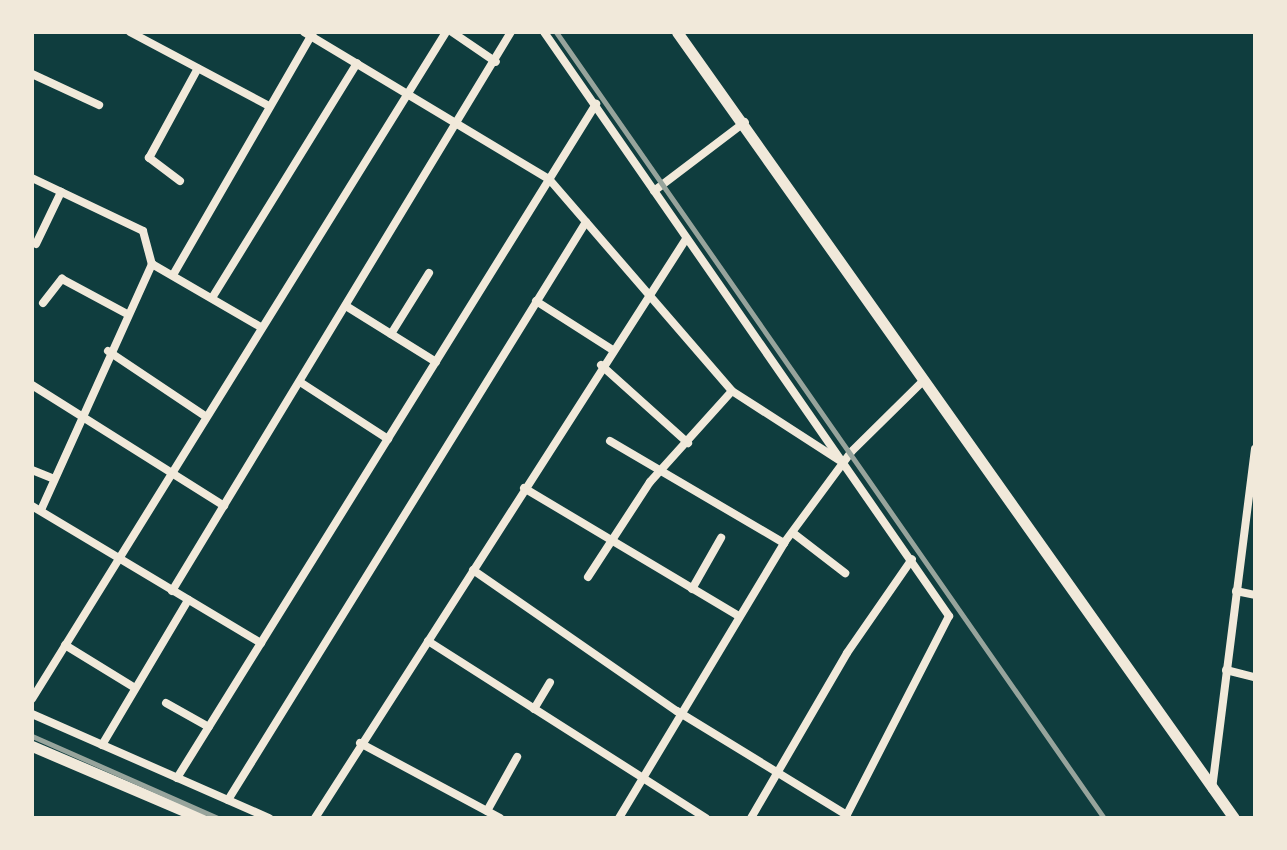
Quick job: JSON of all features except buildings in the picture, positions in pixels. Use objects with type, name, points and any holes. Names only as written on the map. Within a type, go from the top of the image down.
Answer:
[{"type":"street","points":[[130,32],[269,106]]},
{"type":"street","points":[[32,699],[259,326],[446,32]]},
{"type":"street","points":[[452,32],[496,62]]},
{"type":"street","points":[[172,591],[496,62],[511,32]]},
{"type":"street","points":[[473,570],[677,711],[846,816],[949,616],[544,32]]},
{"type":"street","points":[[677,32],[745,122],[923,381],[1234,818]]},
{"type":"street","points":[[173,275],[309,33],[549,179],[732,391],[843,462]]},
{"type":"street","points":[[212,298],[357,63]]},
{"type":"street","points":[[180,181],[149,158],[198,68]]},
{"type":"street","points":[[32,74],[99,105]]},
{"type":"street","points":[[177,778],[596,104]]},
{"type":"street","points":[[654,191],[745,122]]},
{"type":"street","points":[[32,178],[143,231],[152,264],[81,410],[54,479],[36,508],[261,643]]},
{"type":"street","points":[[36,244],[61,192]]},
{"type":"street","points":[[228,800],[586,222]]},
{"type":"street","points":[[315,818],[611,349],[686,239]]},
{"type":"street","points":[[152,264],[259,326]]},
{"type":"street","points":[[391,334],[429,273]]},
{"type":"street","points":[[43,303],[62,279],[127,314]]},
{"type":"street","points":[[536,301],[611,349]]},
{"type":"street","points":[[346,306],[436,362]]},
{"type":"street","points":[[108,351],[205,416]]},
{"type":"street","points":[[601,365],[688,443]]},
{"type":"street","points":[[619,818],[677,711],[784,543],[843,462],[923,381]]},
{"type":"street","points":[[300,382],[388,439]]},
{"type":"street","points":[[32,385],[81,410],[224,506]]},
{"type":"street","points":[[588,577],[664,472],[732,391]]},
{"type":"street","points":[[610,441],[784,543]]},
{"type":"street","points":[[1212,790],[1236,591],[1250,518],[1255,449]]},
{"type":"street","points":[[32,470],[54,479]]},
{"type":"street","points":[[524,488],[737,615]]},
{"type":"street","points":[[793,533],[845,573]]},
{"type":"street","points":[[692,589],[721,538]]},
{"type":"street","points":[[751,818],[775,772],[912,559]]},
{"type":"street","points":[[1236,591],[1255,595]]},
{"type":"street","points":[[102,745],[188,600]]},
{"type":"street","points":[[428,641],[706,818]]},
{"type":"street","points":[[65,645],[135,688]]},
{"type":"street","points":[[1226,670],[1255,677]]},
{"type":"street","points":[[534,709],[550,682]]},
{"type":"street","points":[[166,703],[209,727]]},
{"type":"street","points":[[32,714],[269,818]]},
{"type":"street","points":[[360,743],[500,818]]},
{"type":"street","points":[[32,746],[201,818]]},
{"type":"street","points":[[487,811],[517,757]]},
{"type":"railway","points":[[556,32],[1104,818]]},
{"type":"railway","points":[[32,736],[218,818]]}]
